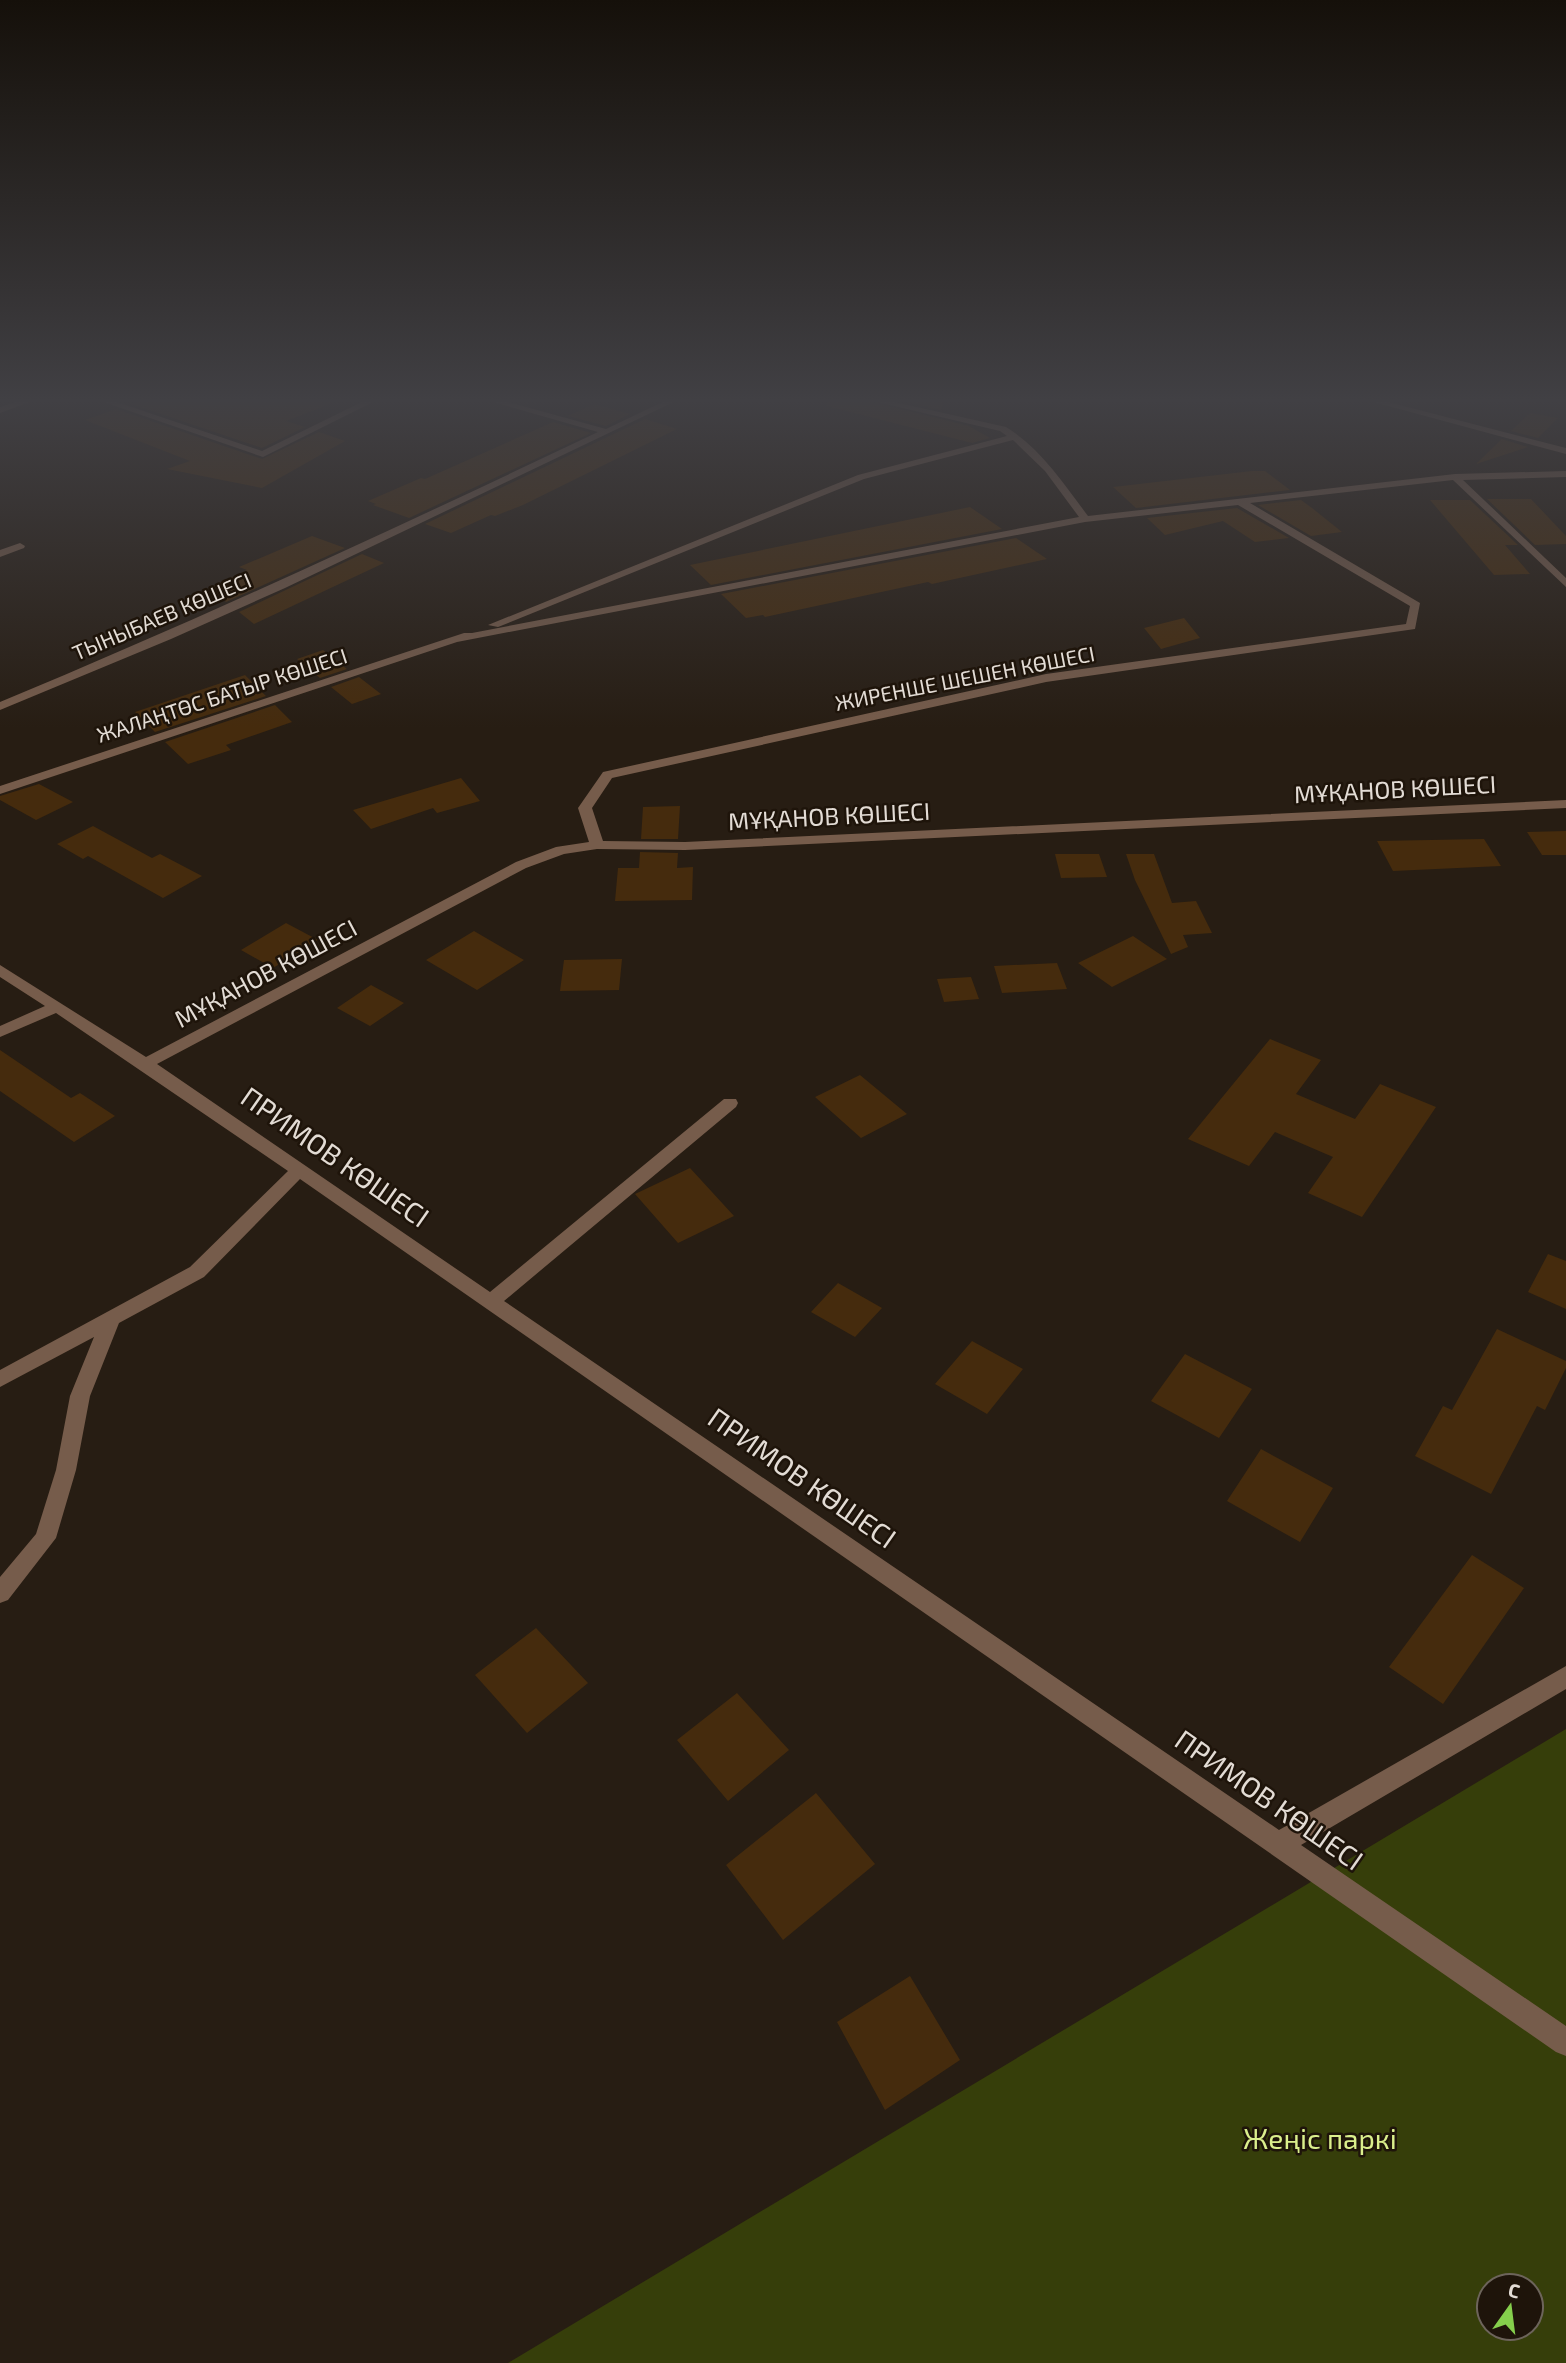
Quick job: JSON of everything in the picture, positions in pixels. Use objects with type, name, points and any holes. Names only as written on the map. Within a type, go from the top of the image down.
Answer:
[{"type":"street","name":"ТЫНЫБАЕВ КӨШЕСІ","points":[[0,706],[269,592],[448,507]]},
{"type":"street","name":"ЖАЛАҢТӨС БАТЫР КӨШЕСІ","points":[[0,790],[457,639],[786,507]]},
{"type":"street","points":[[1076,507],[1085,519]]},
{"type":"street","name":"ЖАЛАҢТӨС БАТЫР КӨШЕСІ","points":[[457,639],[1085,519],[1185,507]]},
{"type":"street","name":"ЖИРЕНШЕ ШЕШЕН КӨШЕСІ","points":[[597,845],[586,808],[608,775],[1046,678],[1411,627],[1416,604],[1250,507]]},
{"type":"street","points":[[1486,507],[1566,584]]},
{"type":"street","points":[[0,554],[20,546]]},
{"type":"street","name":"МҰҚАНОВ КӨШЕСІ","points":[[145,1064],[521,865],[561,850],[597,845],[685,846],[1566,804]]},
{"type":"street","name":"ПРИМОВ КӨШЕСІ","points":[[0,970],[145,1064],[1566,2042]]},
{"type":"street","points":[[0,1032],[57,1007]]},
{"type":"street","points":[[490,1302],[730,1103]]},
{"type":"street","points":[[0,1379],[197,1272],[299,1170]]},
{"type":"street","points":[[0,1593],[45,1538],[65,1470],[80,1396],[112,1317]]},
{"type":"street","points":[[1278,1844],[1566,1678]]},
{"type":"green space","name":"Жеңіс паркі","points":[[1566,1729],[1566,2363],[508,2363]]},
{"type":"building","points":[[379,507],[432,507],[409,518]]},
{"type":"building","points":[[460,507],[517,507],[491,515],[451,533],[425,524]]},
{"type":"building","points":[[969,507],[1002,529],[711,585],[690,565]]},
{"type":"building","points":[[1262,507],[1310,507],[1342,532],[1311,536]]},
{"type":"building","points":[[1436,507],[1478,507],[1518,545],[1505,545],[1530,574],[1494,575]]},
{"type":"building","points":[[1496,507],[1539,507],[1566,536],[1566,544],[1535,545]]},
{"type":"building","points":[[1237,508],[1289,538],[1255,542],[1223,521],[1165,535],[1147,518]]},
{"type":"building","points":[[312,536],[345,548],[226,602],[210,588],[247,570],[239,567]]},
{"type":"building","points":[[1016,538],[1047,559],[765,617],[763,615],[746,618],[721,594]]},
{"type":"building","points":[[362,554],[384,563],[254,624],[239,612]]},
{"type":"building","points":[[1184,618],[1200,638],[1161,649],[1144,628]]},
{"type":"building","points":[[323,650],[347,669],[320,678],[297,659]]},
{"type":"building","points":[[245,675],[266,696],[155,732],[135,712]]},
{"type":"building","points":[[359,677],[381,694],[352,704],[331,687]]},
{"type":"building","points":[[275,705],[292,722],[226,745],[231,750],[188,764],[165,742]]},
{"type":"building","points":[[461,778],[480,801],[437,813],[433,808],[371,829],[353,810]]},
{"type":"building","points":[[39,784],[73,802],[36,820],[0,800],[0,796]]},
{"type":"building","points":[[680,806],[678,839],[641,839],[643,807]]},
{"type":"building","points":[[93,826],[152,858],[160,854],[202,876],[163,898],[88,856],[83,859],[57,844]]},
{"type":"building","points":[[1566,831],[1566,855],[1542,855],[1527,832]]},
{"type":"building","points":[[1484,839],[1501,866],[1393,871],[1377,841]]},
{"type":"building","points":[[640,852],[678,853],[677,868],[693,867],[692,900],[615,901],[618,868],[639,868]]},
{"type":"building","points":[[1055,854],[1099,854],[1107,877],[1061,878]]},
{"type":"building","points":[[1126,854],[1154,854],[1172,903],[1196,901],[1212,933],[1183,935],[1188,947],[1171,954],[1135,880]]},
{"type":"building","points":[[286,923],[318,940],[273,968],[241,950]]},
{"type":"building","points":[[474,931],[524,960],[477,990],[426,960]]},
{"type":"building","points":[[1133,936],[1167,959],[1112,987],[1078,963]]},
{"type":"building","points":[[622,959],[619,990],[560,991],[564,960]]},
{"type":"building","points":[[1057,963],[1067,989],[1002,993],[994,966]]},
{"type":"building","points":[[971,977],[979,999],[944,1002],[937,979]]},
{"type":"building","points":[[371,985],[404,1003],[370,1026],[337,1008]]},
{"type":"building","points":[[1270,1039],[1321,1060],[1296,1094],[1355,1119],[1380,1084],[1436,1107],[1362,1217],[1308,1193],[1333,1157],[1275,1132],[1249,1166],[1188,1139]]},
{"type":"building","points":[[0,1050],[71,1098],[80,1093],[115,1116],[74,1142],[0,1091]]},
{"type":"building","points":[[860,1075],[907,1114],[861,1138],[815,1097]]},
{"type":"building","points":[[690,1168],[734,1216],[678,1243],[635,1194]]},
{"type":"building","points":[[1548,1254],[1566,1261],[1566,1309],[1528,1292]]},
{"type":"building","points":[[838,1283],[882,1308],[855,1337],[811,1312]]},
{"type":"building","points":[[1497,1329],[1566,1361],[1566,1368],[1545,1410],[1537,1406],[1491,1494],[1415,1456],[1443,1406],[1452,1410]]},
{"type":"building","points":[[972,1341],[1023,1369],[987,1414],[935,1384]]},
{"type":"building","points":[[1185,1354],[1252,1389],[1219,1438],[1151,1401]]},
{"type":"building","points":[[1261,1449],[1333,1488],[1300,1542],[1227,1501]]},
{"type":"building","points":[[1472,1555],[1524,1588],[1443,1704],[1389,1667]]},
{"type":"building","points":[[536,1628],[588,1683],[527,1733],[475,1675]]},
{"type":"building","points":[[737,1693],[789,1750],[728,1801],[677,1740]]},
{"type":"building","points":[[816,1793],[875,1864],[783,1940],[726,1865]]},
{"type":"building","points":[[910,1976],[960,2060],[885,2110],[837,2022]]}]
